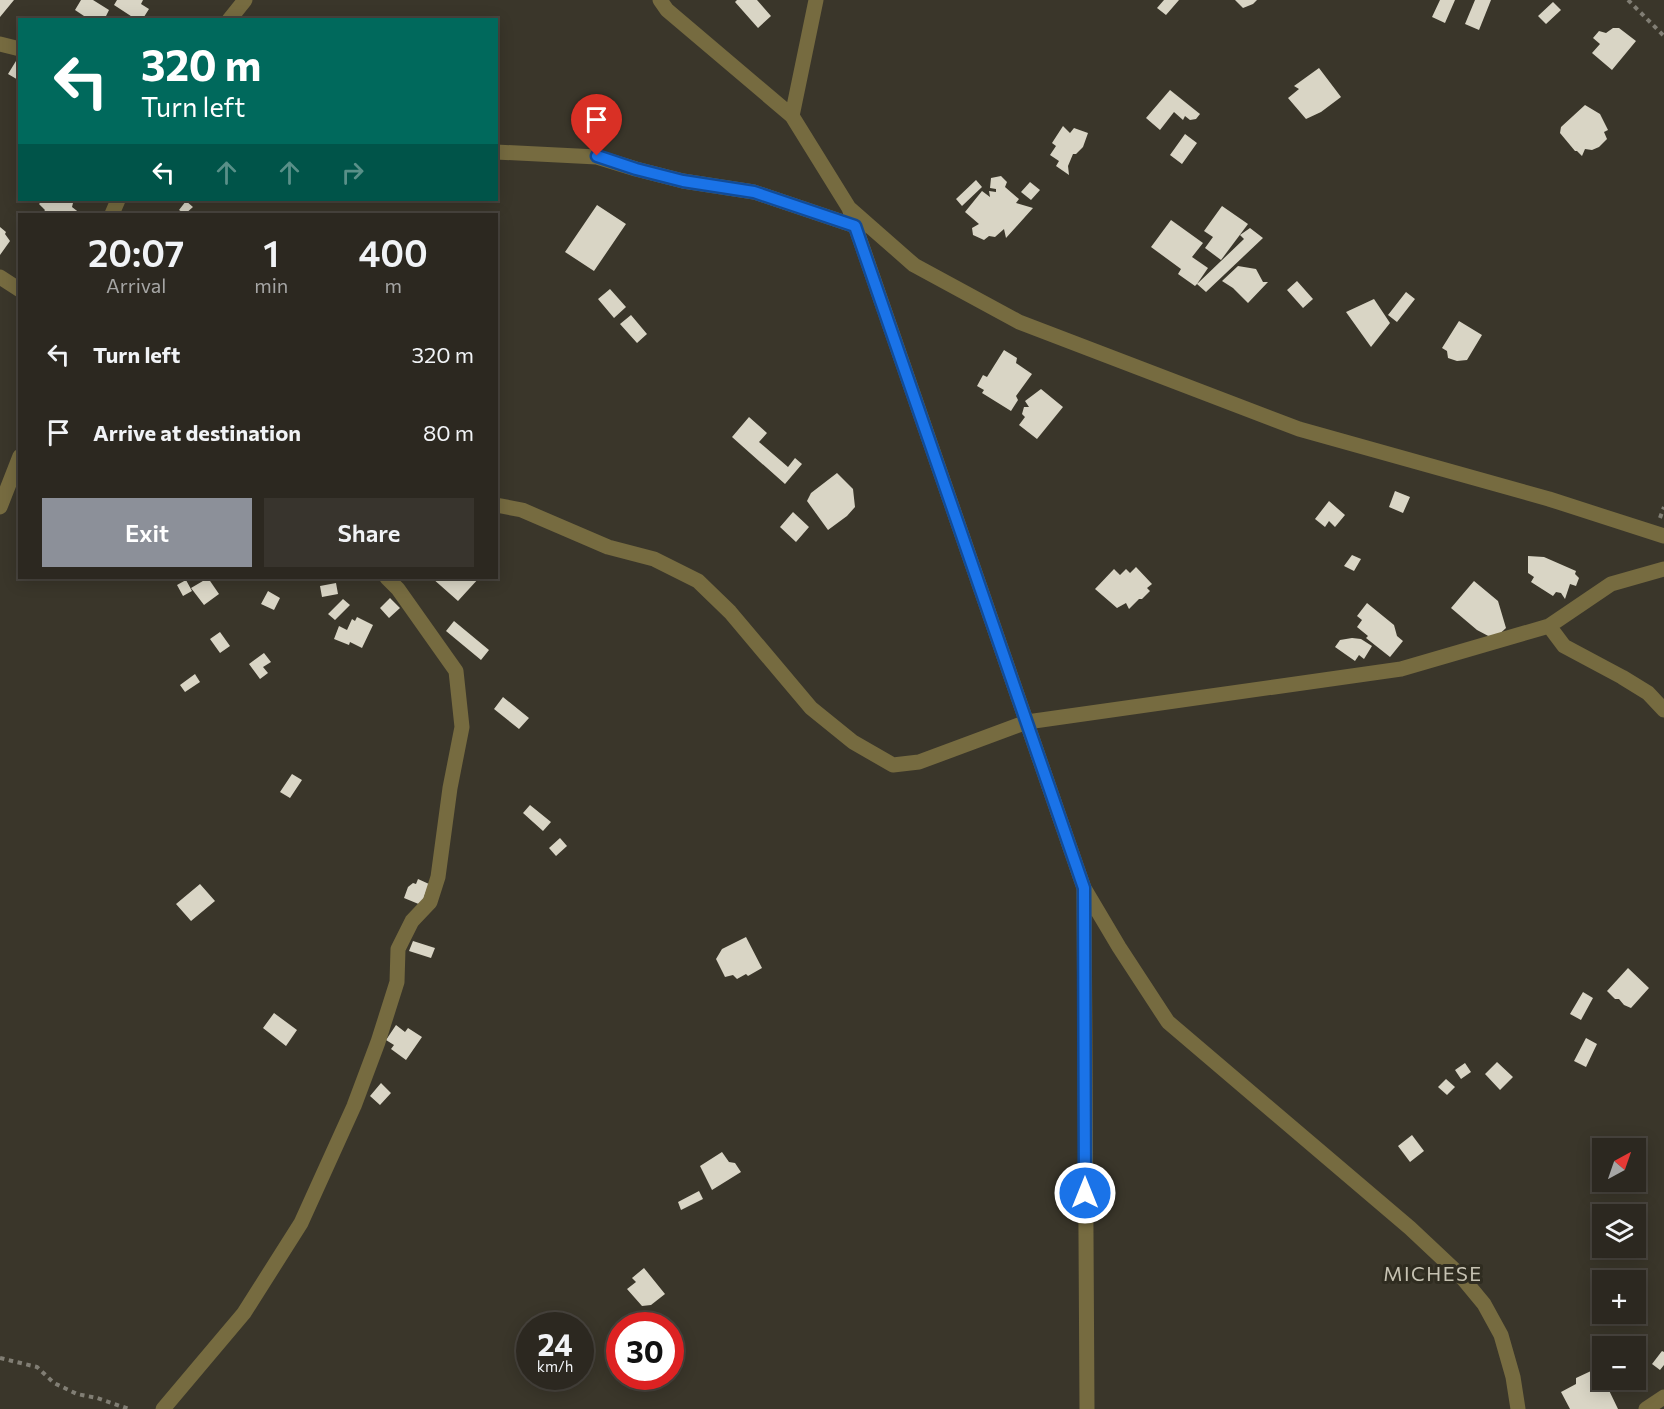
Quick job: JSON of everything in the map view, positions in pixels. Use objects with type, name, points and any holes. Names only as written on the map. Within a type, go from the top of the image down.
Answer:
[{"type":"street","points":[[231,18],[245,0]]},
{"type":"street","points":[[660,0],[666,10],[792,116],[849,208],[1084,888],[1119,947],[1168,1022],[1410,1228],[1460,1275],[1484,1304],[1501,1335],[1513,1377],[1518,1409]]},
{"type":"street","points":[[792,116],[816,0]]},
{"type":"street","points":[[0,44],[18,49]]},
{"type":"street","points":[[498,152],[597,156],[683,181],[754,192],[855,226]]},
{"type":"street","points":[[849,208],[914,265],[1019,322],[1299,429],[1549,499],[1664,536]]},
{"type":"street","points":[[0,277],[18,289]]},
{"type":"street","points":[[0,507],[18,461]]},
{"type":"street","points":[[498,505],[522,510],[608,547],[654,559],[698,580],[730,612],[811,708],[853,742],[893,765],[919,762],[1027,722],[1401,669],[1549,626],[1611,584],[1664,569]]},
{"type":"street","points":[[163,1409],[244,1313],[302,1223],[354,1106],[378,1042],[397,982],[398,950],[412,921],[430,902],[438,877],[450,788],[462,727],[456,671],[398,589],[388,579]]},
{"type":"street","points":[[1549,626],[1564,646],[1648,693],[1664,710]]},
{"type":"street","points":[[1084,888],[1087,1409]]},
{"type":"street","points":[[1646,1409],[1664,1397]]},
{"type":"path","points":[[1628,0],[1664,36]]},
{"type":"path","points":[[0,1358],[37,1367],[54,1383],[77,1394],[108,1401],[129,1409]]},
{"type":"building","points":[[0,0],[14,0],[0,17]]},
{"type":"building","points":[[81,0],[93,0],[109,10],[105,18],[87,18],[75,10]]},
{"type":"building","points":[[117,0],[143,0],[141,4],[149,9],[143,18],[134,18],[114,5]]},
{"type":"building","points":[[737,0],[757,0],[771,16],[758,28],[735,2]]},
{"type":"building","points":[[1164,0],[1179,0],[1166,15],[1157,8]]},
{"type":"building","points":[[1235,0],[1257,0],[1243,8]]},
{"type":"building","points":[[1440,0],[1455,0],[1445,23],[1432,17]]},
{"type":"building","points":[[1475,0],[1491,0],[1479,30],[1465,24]]},
{"type":"building","points":[[1553,2],[1561,10],[1546,24],[1538,16]]},
{"type":"building","points":[[1613,28],[1619,28],[1636,41],[1612,70],[1592,53],[1600,44],[1593,38],[1599,31],[1606,33]]},
{"type":"building","points":[[16,61],[18,62],[18,80],[8,74]]},
{"type":"building","points":[[1319,68],[1341,97],[1321,112],[1306,119],[1288,98],[1299,89],[1294,86]]},
{"type":"building","points":[[1170,90],[1200,114],[1196,119],[1190,120],[1185,116],[1183,120],[1174,112],[1160,130],[1146,118]]},
{"type":"building","points":[[1585,105],[1600,114],[1608,130],[1604,132],[1607,139],[1599,147],[1592,150],[1585,149],[1582,156],[1560,133],[1561,127]]},
{"type":"building","points":[[1063,126],[1070,133],[1074,128],[1088,133],[1083,147],[1073,154],[1068,166],[1069,175],[1056,166],[1059,161],[1050,155],[1056,146],[1052,143]]},
{"type":"building","points":[[1185,134],[1197,143],[1182,164],[1170,155]]},
{"type":"building","points":[[1001,176],[1007,182],[1005,187],[1019,199],[1016,203],[1033,208],[1006,238],[1004,229],[995,237],[989,236],[984,240],[973,235],[972,228],[979,224],[965,212],[982,191],[990,197],[989,191],[996,192],[996,189],[990,188],[991,178]]},
{"type":"building","points":[[976,180],[982,187],[962,206],[956,199]]},
{"type":"building","points":[[1030,182],[1040,190],[1031,200],[1021,192]]},
{"type":"building","points":[[42,201],[69,201],[80,213],[43,213],[45,210],[39,204]]},
{"type":"building","points":[[186,201],[193,207],[186,213],[179,210]]},
{"type":"building","points":[[597,205],[626,224],[594,271],[565,252]]},
{"type":"building","points":[[1222,206],[1248,224],[1221,260],[1205,248],[1213,237],[1204,231]]},
{"type":"building","points":[[1171,220],[1203,243],[1192,257],[1208,268],[1195,286],[1178,274],[1181,269],[1151,247]]},
{"type":"building","points":[[0,227],[6,232],[10,241],[0,255]]},
{"type":"building","points":[[1250,228],[1263,238],[1206,292],[1197,284],[1244,239],[1240,235]]},
{"type":"building","points":[[1238,266],[1256,269],[1263,282],[1268,282],[1248,303],[1222,281]]},
{"type":"building","points":[[1297,281],[1313,299],[1303,308],[1287,290]]},
{"type":"building","points":[[610,289],[626,307],[614,318],[598,299]]},
{"type":"building","points":[[1406,292],[1415,299],[1397,322],[1388,315]]},
{"type":"building","points":[[1374,299],[1390,323],[1371,347],[1346,312]]},
{"type":"building","points":[[631,315],[647,334],[637,343],[620,324]]},
{"type":"building","points":[[1459,321],[1482,335],[1467,360],[1457,361],[1448,358],[1447,351],[1442,348]]},
{"type":"building","points":[[1004,350],[1017,358],[1016,363],[1032,374],[1016,396],[1018,400],[1011,411],[982,393],[984,390],[977,386],[983,375],[987,377]]},
{"type":"building","points":[[1041,389],[1063,407],[1037,439],[1019,425],[1025,417],[1022,414],[1024,407],[1029,407],[1025,401]]},
{"type":"building","points":[[749,417],[767,433],[759,442],[788,467],[795,458],[802,464],[785,484],[732,437]]},
{"type":"building","points":[[837,473],[853,489],[855,507],[828,530],[807,501],[811,493]]},
{"type":"building","points":[[1395,491],[1410,497],[1403,513],[1389,507]]},
{"type":"building","points":[[1329,501],[1345,515],[1335,527],[1329,521],[1325,527],[1315,519]]},
{"type":"building","points":[[793,512],[809,527],[796,542],[780,527]]},
{"type":"building","points":[[1352,555],[1361,559],[1354,571],[1344,566]]},
{"type":"building","points":[[1528,556],[1544,557],[1576,571],[1575,574],[1579,578],[1576,586],[1570,584],[1565,599],[1561,593],[1556,592],[1553,596],[1531,582],[1534,577],[1528,573]]},
{"type":"building","points":[[1136,567],[1152,584],[1147,588],[1150,591],[1129,609],[1126,603],[1117,608],[1095,589],[1114,569],[1120,575],[1126,569],[1130,573]]},
{"type":"building","points":[[209,579],[219,594],[204,605],[191,588]]},
{"type":"building","points":[[433,579],[478,579],[458,601]]},
{"type":"building","points":[[186,580],[192,591],[183,596],[177,585]]},
{"type":"building","points":[[1474,581],[1498,601],[1506,628],[1494,639],[1477,630],[1451,608]]},
{"type":"building","points":[[336,583],[338,594],[322,597],[320,586]]},
{"type":"building","points":[[268,591],[280,598],[274,610],[261,604]]},
{"type":"building","points":[[390,598],[400,608],[389,618],[380,608]]},
{"type":"building","points":[[343,599],[350,605],[335,620],[328,614]]},
{"type":"building","points":[[1367,603],[1394,625],[1397,636],[1403,641],[1390,657],[1366,638],[1368,636],[1357,627],[1362,620],[1357,616]]},
{"type":"building","points":[[357,617],[373,625],[362,648],[350,642],[349,645],[334,639],[339,626],[347,630],[352,619],[355,621]]},
{"type":"building","points":[[454,621],[489,650],[481,660],[446,631]]},
{"type":"building","points":[[220,632],[230,646],[220,653],[210,639]]},
{"type":"building","points":[[1361,639],[1372,646],[1364,659],[1359,655],[1355,661],[1335,647],[1340,640]]},
{"type":"building","points":[[264,653],[271,662],[263,667],[268,673],[260,679],[249,664]]},
{"type":"building","points":[[195,674],[200,682],[185,692],[180,685]]},
{"type":"building","points":[[503,697],[529,718],[519,729],[494,709]]},
{"type":"building","points":[[292,774],[302,780],[290,798],[280,792]]},
{"type":"building","points":[[530,805],[551,822],[543,831],[523,813]]},
{"type":"building","points":[[560,838],[567,846],[556,856],[549,848]]},
{"type":"building","points":[[418,879],[429,884],[421,905],[404,898],[408,887],[413,883],[416,884]]},
{"type":"building","points":[[200,884],[215,901],[191,921],[176,904]]},
{"type":"building","points":[[746,937],[762,968],[737,979],[733,975],[725,977],[716,959],[722,949]]},
{"type":"building","points":[[413,941],[435,948],[431,958],[409,951]]},
{"type":"building","points":[[1628,968],[1649,988],[1631,1008],[1619,999],[1615,999],[1607,991]]},
{"type":"building","points":[[1583,992],[1593,998],[1581,1020],[1570,1014]]},
{"type":"building","points":[[274,1013],[297,1030],[286,1046],[263,1028]]},
{"type":"building","points":[[396,1025],[405,1032],[408,1028],[422,1037],[406,1060],[391,1049],[394,1045],[386,1040]]},
{"type":"building","points":[[1586,1038],[1597,1044],[1586,1067],[1574,1061]]},
{"type":"building","points":[[1497,1062],[1513,1077],[1500,1090],[1485,1074]]},
{"type":"building","points":[[1465,1063],[1471,1072],[1461,1079],[1455,1070]]},
{"type":"building","points":[[1446,1079],[1455,1087],[1447,1095],[1438,1087]]},
{"type":"building","points":[[381,1083],[391,1093],[380,1105],[370,1096]]},
{"type":"building","points":[[1412,1135],[1424,1151],[1410,1162],[1398,1146]]},
{"type":"building","points":[[722,1152],[729,1162],[735,1163],[741,1172],[712,1190],[700,1166]]},
{"type":"building","points":[[699,1191],[703,1199],[681,1210],[678,1202]]},
{"type":"building","points":[[644,1268],[665,1294],[651,1305],[642,1306],[627,1289],[636,1282],[632,1278]]},
{"type":"building","points":[[1662,1351],[1664,1352],[1664,1365],[1660,1370],[1652,1364]]},
{"type":"building","points":[[1591,1371],[1592,1390],[1609,1390],[1618,1409],[1570,1409],[1561,1392],[1576,1384],[1576,1378]]},
{"type":"district","name":"MICHESE","points":[[1433,1273]]},
{"type":"route","points":[[597,156],[683,181],[754,192],[855,226],[1084,888],[1085,1193]]}]
